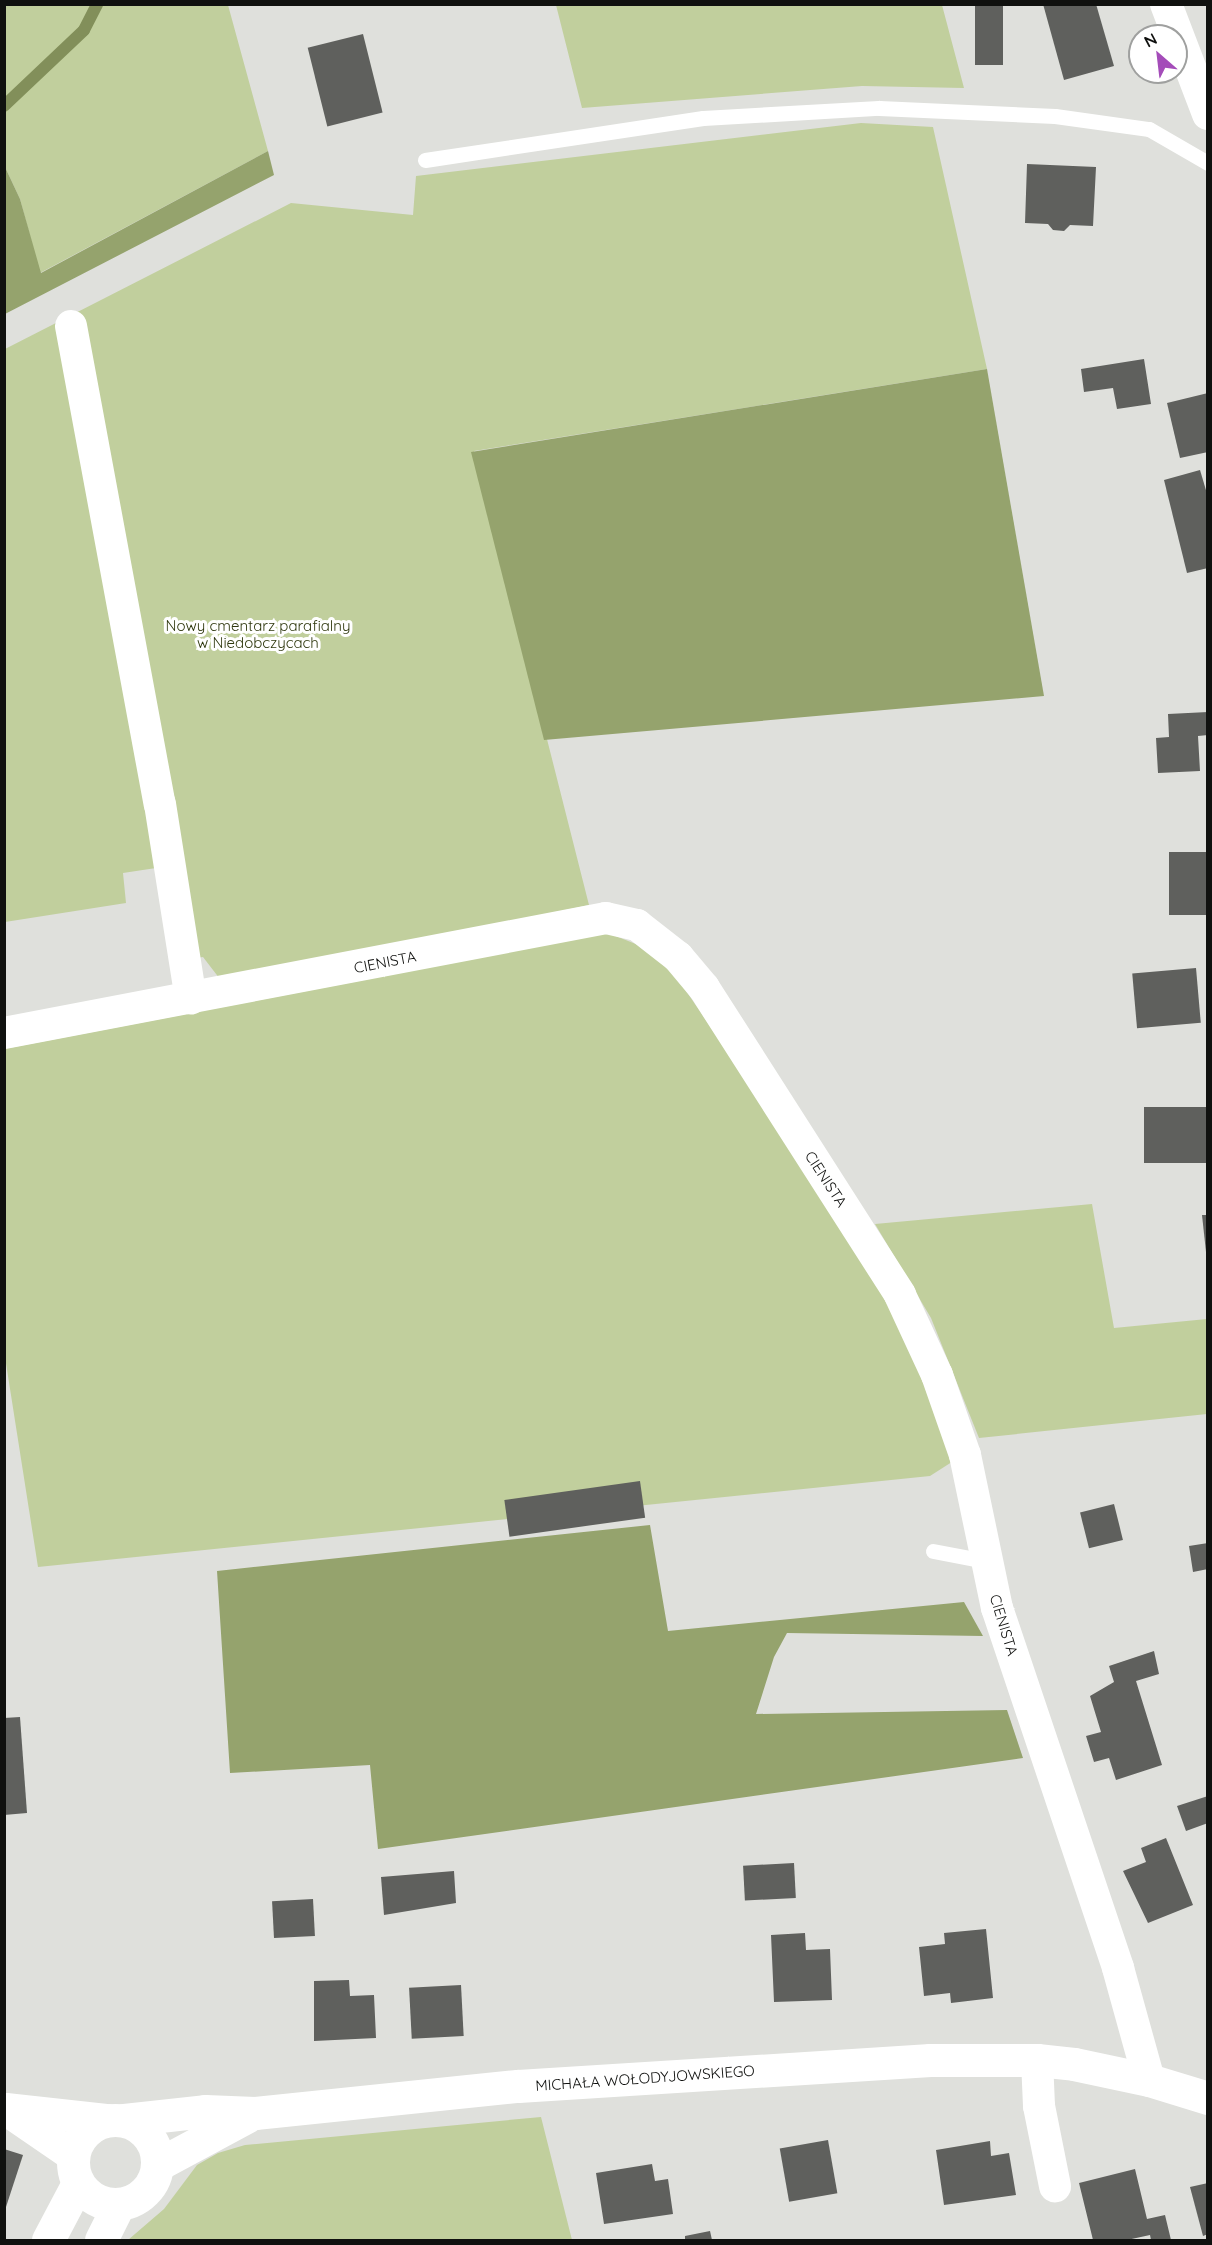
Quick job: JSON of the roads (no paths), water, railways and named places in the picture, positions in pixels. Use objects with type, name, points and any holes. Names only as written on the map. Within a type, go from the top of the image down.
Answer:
[{"type":"street","points":[[1166,4],[1208,114]]},
{"type":"street","points":[[71,326],[160,804],[191,999]]},
{"type":"street","name":"CIENISTA","points":[[4,1033],[229,992],[606,918],[637,925],[653,935],[704,988],[900,1295],[937,1375],[965,1455],[997,1608],[1118,1968],[1149,2080]]},
{"type":"street","name":"MICHAŁA WOŁODYJOWSKIEGO","points":[[116,2120],[205,2111],[255,2113],[594,2081],[930,2060],[1036,2060],[1149,2080],[1208,2098]]},
{"type":"street","points":[[1036,2060],[1039,2106],[1054,2186]]},
{"type":"street","points":[[5,2109],[56,2112],[136,2125],[152,2142],[157,2165],[149,2188],[130,2202],[119,2204],[95,2199],[75,2169],[5,2109]]},
{"type":"street","name":"MICHAŁA WOŁODYJOWSKIEGO","points":[[157,2165],[209,2134],[255,2113]]},
{"type":"street","points":[[48,2241],[75,2169],[86,2131],[116,2120]]},
{"type":"street","points":[[101,2241],[119,2204]]},
{"type":"lane","points":[[425,160],[703,118],[879,108],[1055,116],[1149,129],[1208,163]]},
{"type":"lane","points":[[933,1551],[986,1561]]},
{"type":"waterway","points":[[4,106],[84,30],[97,4]]},
{"type":"park label","name":"Nowy cmentarz parafialny w Niedobczycach","points":[[258,634]]}]
